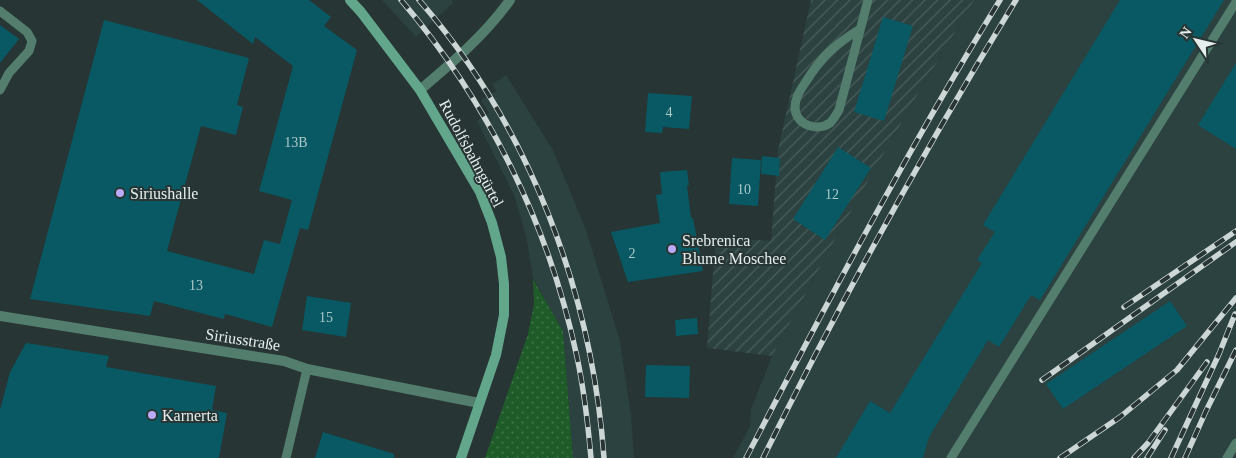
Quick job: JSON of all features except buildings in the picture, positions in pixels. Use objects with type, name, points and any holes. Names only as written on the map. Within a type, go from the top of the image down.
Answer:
[{"type":"street","name":"Rudolfsbahngürtel","points":[[350,0],[362,12],[420,90],[480,192],[492,223],[501,257],[504,284],[504,315],[496,355],[461,458]]},
{"type":"street","points":[[420,90],[466,51],[510,0]]},
{"type":"street","name":"Siriusstraße","points":[[0,316],[284,361],[306,369],[479,403]]},
{"type":"lane","points":[[860,29],[839,42],[819,61],[797,95],[795,109],[801,122],[810,126],[822,127],[831,122],[838,110],[868,0]]},
{"type":"lane","points":[[951,458],[1236,2]]},
{"type":"lane","points":[[0,11],[27,32],[32,41],[29,51],[9,73],[0,90]]},
{"type":"lane","points":[[286,458],[306,369]]},
{"type":"lane","points":[[1227,458],[1236,443]]},
{"type":"shaded area","points":[[382,0],[452,0],[453,3],[416,37]]},
{"type":"shaded area","points":[[811,0],[974,0],[833,243],[772,356],[707,348],[716,237],[771,241],[778,150]]},
{"type":"shaded area","points":[[974,0],[1236,0],[1236,458],[733,458],[750,426],[751,409],[772,356],[833,243]]},
{"type":"shaded area","points":[[506,75],[553,150],[586,230],[620,341],[631,416],[634,458],[573,458],[563,331],[533,278],[526,236],[514,195],[477,121],[489,113],[481,100],[496,91],[492,84]]},
{"type":"green space","points":[[533,279],[563,331],[573,458],[485,458],[528,334],[534,304]]},
{"type":"railway","points":[[401,0],[432,39],[488,123],[532,213],[550,260],[565,308],[577,357],[586,407],[591,458]]},
{"type":"railway","points":[[419,0],[458,49],[493,101],[523,157],[548,214],[569,273],[586,334],[597,396],[604,458]]},
{"type":"railway","points":[[746,458],[901,170],[1000,0]]},
{"type":"railway","points":[[763,458],[884,226],[1016,0]]},
{"type":"railway","points":[[1124,307],[1236,231]]},
{"type":"railway","points":[[1042,380],[1236,242]]},
{"type":"railway","points":[[1060,458],[1120,417],[1177,370],[1236,298]]},
{"type":"railway","points":[[1171,458],[1219,354],[1235,314]]},
{"type":"railway","points":[[1185,458],[1236,350]]},
{"type":"railway","points":[[1134,458],[1148,443],[1207,362]]},
{"type":"railway","points":[[1147,458],[1165,430]]},
{"type":"place","name":"Siriushalle","points":[[120,193]]},
{"type":"place","name":"Srebrenica Blume Moschee","points":[[672,249]]},
{"type":"place","name":"Karnerta","points":[[152,415]]}]
